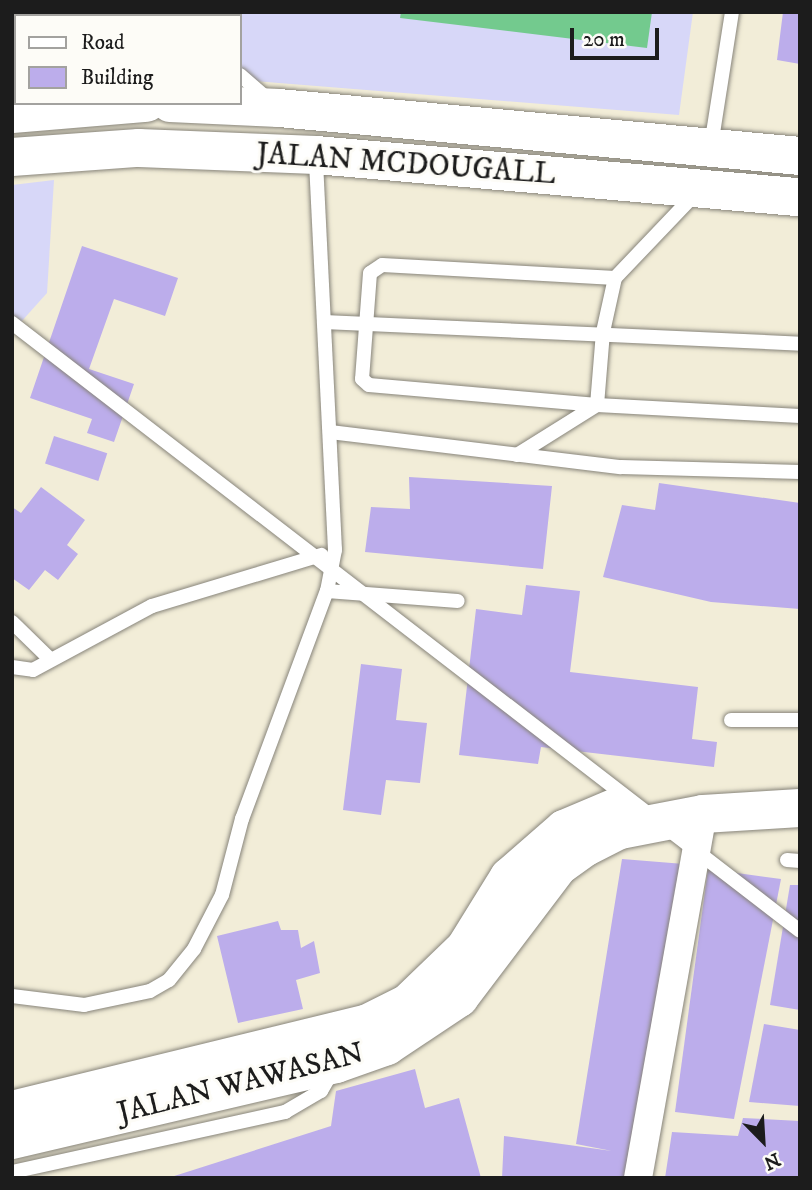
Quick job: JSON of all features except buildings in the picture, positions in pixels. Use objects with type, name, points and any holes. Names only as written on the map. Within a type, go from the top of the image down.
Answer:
[{"type":"street","points":[[12,114],[122,105]]},
{"type":"street","name":"JALAN MCDOUGALL","points":[[214,105],[279,108],[800,156]]},
{"type":"street","name":"JALAN MCDOUGALL","points":[[12,157],[139,148],[316,155],[800,197]]},
{"type":"street","name":"JALAN WAWASAN","points":[[12,1110],[366,1024],[408,1003],[465,948],[509,877],[564,828],[622,804],[800,782]]},
{"type":"street","name":"JALAN WAWASAN","points":[[12,1140],[336,1064],[387,1046],[449,1007],[558,867],[586,847],[620,830],[703,814],[800,808]]},
{"type":"street","points":[[638,1178],[703,814]]},
{"type":"lane","points":[[711,147],[732,12]]},
{"type":"lane","points":[[242,77],[279,108]]},
{"type":"lane","points":[[12,996],[84,1005],[128,999],[169,981],[194,949],[222,895],[242,819],[327,591],[335,550],[316,155]]},
{"type":"lane","points":[[597,405],[603,332],[615,278],[701,188]]},
{"type":"lane","points":[[615,278],[383,265],[370,272],[363,322],[362,379],[369,385],[597,405],[800,415]]},
{"type":"lane","points":[[324,322],[603,332],[800,344]]},
{"type":"lane","points":[[12,323],[800,931]]},
{"type":"lane","points":[[517,455],[597,405]]},
{"type":"lane","points":[[330,432],[621,467],[800,472]]},
{"type":"lane","points":[[12,667],[33,670],[152,606],[335,550]]},
{"type":"lane","points":[[327,591],[458,601]]},
{"type":"lane","points":[[12,622],[51,660]]},
{"type":"lane","points":[[731,720],[800,720]]},
{"type":"lane","points":[[12,1172],[285,1112],[321,1091],[336,1064]]},
{"type":"shaded area","points":[[12,12],[693,12],[679,115],[242,80],[242,14],[14,14],[12,88]]},
{"type":"shaded area","points":[[54,180],[47,293],[12,332],[12,185]]},
{"type":"green space","points":[[401,12],[652,12],[647,48],[400,18]]}]
